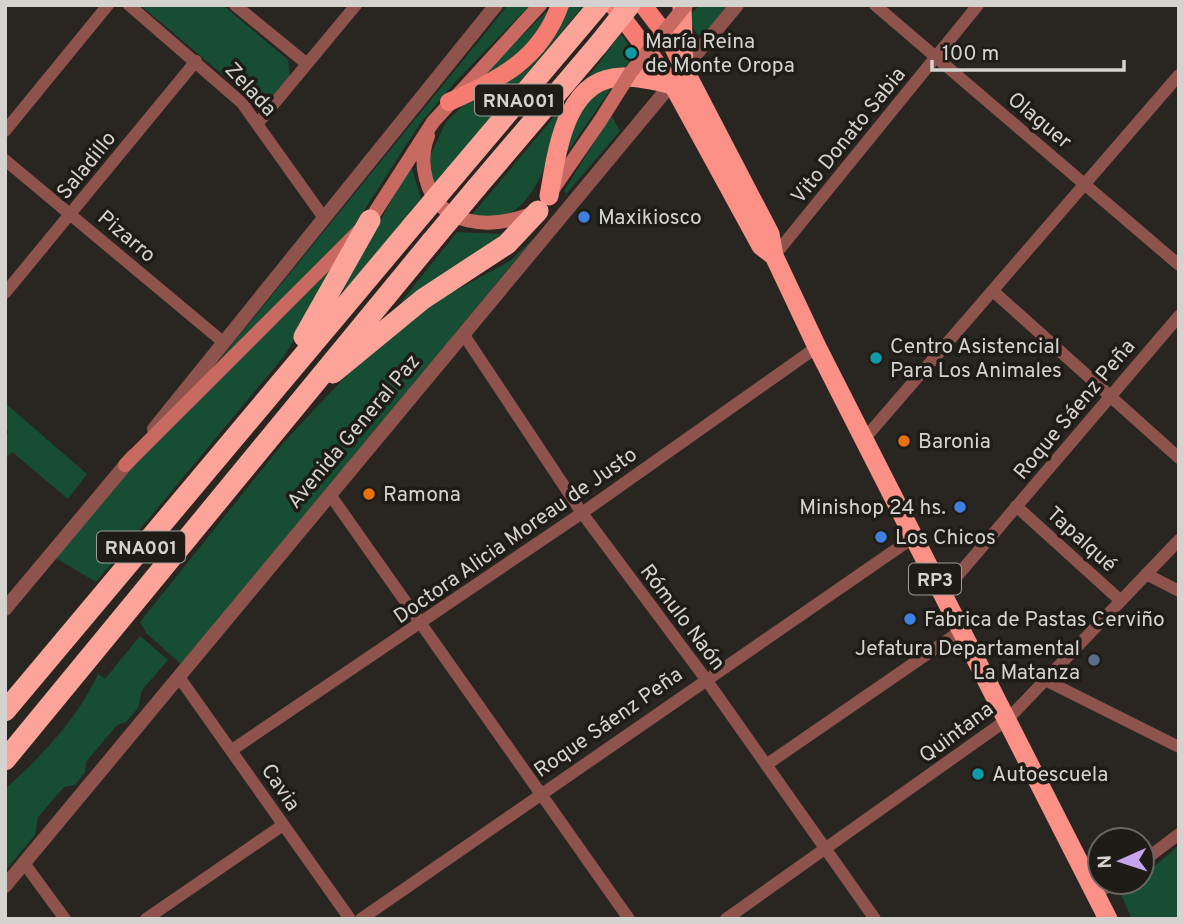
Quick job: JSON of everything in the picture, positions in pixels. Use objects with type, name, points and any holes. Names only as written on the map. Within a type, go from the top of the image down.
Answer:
[{"type":"highway","name":"RNA001","points":[[5,711],[277,384],[599,5]]},
{"type":"highway","name":"RNA001","points":[[5,760],[291,408],[630,5]]},
{"type":"highway","points":[[291,408],[415,305],[507,244],[543,204],[568,116],[586,91],[603,81],[624,77],[679,77],[684,5]]},
{"type":"highway","name":"RP3","points":[[679,77],[761,246],[774,256],[817,347],[1086,874]]},
{"type":"highway","points":[[277,384],[370,220]]},
{"type":"highway","name":"RP3","points":[[1097,896],[1108,919]]},
{"type":"main road","points":[[125,465],[370,220],[433,122],[540,5]]},
{"type":"main road","points":[[449,102],[485,86],[533,53],[546,38],[560,5]]},
{"type":"main road","points":[[613,5],[679,77]]},
{"type":"main road","points":[[643,5],[669,39],[679,77]]},
{"type":"main road","points":[[433,122],[423,156],[430,192],[441,208],[449,215],[479,223],[514,220],[543,204],[631,72],[684,5]]},
{"type":"street","points":[[5,131],[108,5]]},
{"type":"street","name":"Zelada","points":[[129,5],[226,86],[258,123],[324,218]]},
{"type":"street","points":[[258,123],[356,5]]},
{"type":"street","name":"Avenida General Paz","points":[[5,886],[737,5]]},
{"type":"street","name":"Olaguer","points":[[875,5],[1179,265]]},
{"type":"street","name":"Vito Donato Sabia","points":[[774,256],[978,5]]},
{"type":"street","points":[[237,6],[307,64]]},
{"type":"street","points":[[5,609],[125,465],[493,6]]},
{"type":"street","name":"Saladillo","points":[[5,293],[196,61]]},
{"type":"street","points":[[865,438],[1179,75]]},
{"type":"street","name":"Pizarro","points":[[5,160],[223,342]]},
{"type":"street","points":[[993,291],[1179,458]]},
{"type":"street","name":"Roque Sáenz Peña","points":[[941,590],[958,575],[1179,316]]},
{"type":"street","name":"Rómulo Naón","points":[[464,335],[582,513],[705,678],[875,919]]},
{"type":"street","name":"Doctora Alicia Moreau de Justo","points":[[232,750],[582,513],[817,347]]},
{"type":"street","points":[[331,496],[629,919]]},
{"type":"street","name":"Tapalqué","points":[[1016,506],[1121,601]]},
{"type":"street","name":"Roque Sáenz Peña","points":[[361,919],[705,678],[914,537]]},
{"type":"street","name":"Quintana","points":[[726,919],[1008,719],[1179,540]]},
{"type":"street","points":[[1146,574],[1179,591]]},
{"type":"street","points":[[766,765],[962,631]]},
{"type":"street","name":"Cavia","points":[[179,677],[349,919]]},
{"type":"street","points":[[1045,680],[1179,747]]},
{"type":"street","points":[[146,919],[283,825]]},
{"type":"street","points":[[1156,851],[1179,834]]},
{"type":"street","points":[[24,863],[65,919]]},
{"type":"green space","points":[[140,5],[223,5],[288,60],[290,76],[271,98],[254,101]]},
{"type":"green space","points":[[508,5],[530,5],[454,83],[419,125],[350,232],[224,359],[221,358]]},
{"type":"green space","points":[[553,5],[526,51],[478,79]]},
{"type":"green space","points":[[566,5],[584,5],[434,185],[430,171],[431,154],[446,122]]},
{"type":"green space","points":[[700,5],[729,5],[705,35],[697,34],[692,24],[692,13]]},
{"type":"green space","points":[[621,34],[635,54],[623,70],[578,90]]},
{"type":"green space","points":[[614,84],[558,166],[582,104]]},
{"type":"green space","points":[[568,100],[545,168],[525,201],[513,212],[499,217],[472,215]]},
{"type":"green space","points":[[611,115],[620,131],[566,194],[564,191]]},
{"type":"green space","points":[[411,166],[421,199],[345,290],[341,289]]},
{"type":"green space","points":[[457,232],[502,234],[403,305],[401,302]]},
{"type":"green space","points":[[539,233],[183,666],[146,633],[140,622],[284,442],[345,377],[391,332],[440,299],[510,261]]},
{"type":"green space","points":[[350,247],[285,355],[96,582],[54,557],[129,468]]},
{"type":"green space","points":[[5,403],[87,474],[68,499],[12,452],[5,459],[5,436],[9,432],[5,428]]},
{"type":"green space","points":[[140,636],[168,660],[142,690],[138,708],[126,722],[117,725],[86,762],[85,772],[75,785],[64,787],[38,817],[35,835],[5,871],[5,789],[58,736],[80,706],[98,674],[105,679]]},
{"type":"green space","points":[[1179,845],[1179,919],[1132,919],[1121,896],[1156,896],[1156,865]]},
{"type":"place","name":"María Reina de Monte Oropa","points":[[631,53]]},
{"type":"place","name":"Maxikiosco","points":[[584,217]]},
{"type":"place","name":"Centro Asistencial Para Los Animales","points":[[876,358]]},
{"type":"place","name":"Baronia","points":[[904,441]]},
{"type":"place","name":"Ramona","points":[[369,494]]},
{"type":"place","name":"Minishop 24 hs.","points":[[960,507]]},
{"type":"place","name":"Los Chicos","points":[[881,537]]},
{"type":"place","name":"Fabrica de Pastas Cerviño","points":[[910,619]]},
{"type":"place","name":"Jefatura Departamental La Matanza","points":[[1094,660]]},
{"type":"place","name":"Autoescuela","points":[[978,774]]}]
